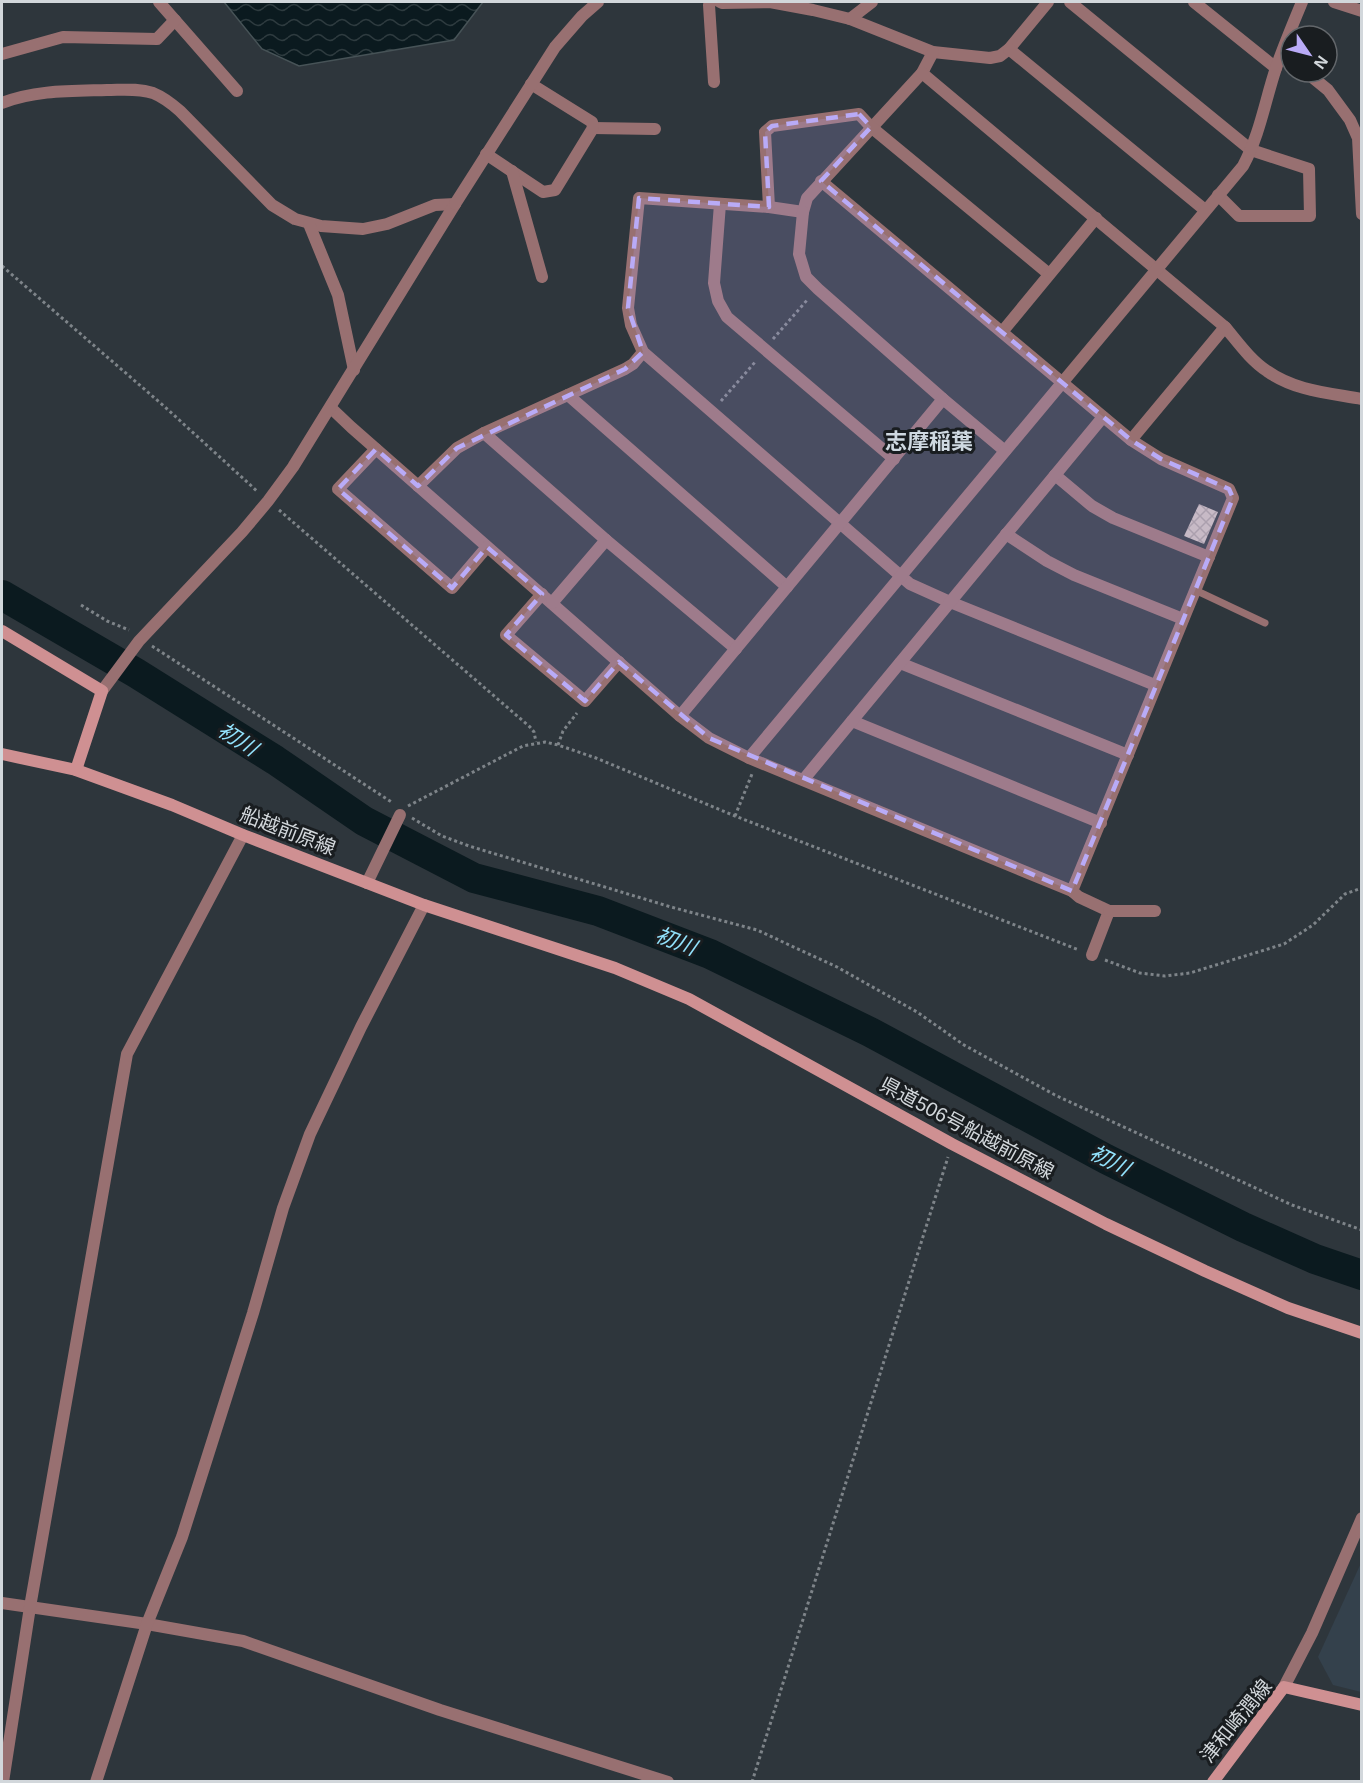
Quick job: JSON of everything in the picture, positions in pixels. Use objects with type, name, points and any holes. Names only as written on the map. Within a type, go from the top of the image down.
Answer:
[{"type":"main road","points":[[2,631],[102,691],[76,770]]},
{"type":"main road","name":"船越前原線","points":[[2,754],[76,770],[172,805],[243,836],[424,905],[559,949]]},
{"type":"main road","name":"県道506号船越前原線","points":[[559,949],[615,968],[689,999],[952,1144],[1107,1224],[1205,1271],[1288,1308],[1362,1333]]},
{"type":"main road","name":"津和崎潤線","points":[[1213,1782],[1284,1687],[1362,1705]]},
{"type":"street","points":[[159,2],[237,91]]},
{"type":"street","points":[[102,691],[140,640],[243,532],[293,467],[486,154],[555,47],[582,16],[598,2]]},
{"type":"street","points":[[711,2],[709,5],[714,82]]},
{"type":"street","points":[[720,2],[770,2],[813,9],[850,19],[933,52],[990,58],[1000,56],[1009,49],[1048,2]]},
{"type":"street","points":[[850,19],[872,2]]},
{"type":"street","points":[[1070,2],[1251,150],[1309,169],[1310,216],[1239,216],[1218,195]]},
{"type":"street","points":[[1194,2],[1276,68]]},
{"type":"street","points":[[1296,24],[1302,2]]},
{"type":"street","points":[[1334,2],[1362,11]]},
{"type":"street","points":[[2,54],[63,37],[157,39],[175,20]]},
{"type":"street","points":[[1009,49],[1205,210]]},
{"type":"street","points":[[933,52],[922,74],[807,198],[803,212],[799,254],[806,277],[1005,451]]},
{"type":"street","points":[[753,759],[900,576],[1243,166],[1261,124],[1276,68],[1279,65]]},
{"type":"street","points":[[922,74],[1225,327],[1247,353],[1267,371],[1301,388],[1362,399]]},
{"type":"street","points":[[486,154],[543,192],[555,190],[593,128],[592,122],[531,84]]},
{"type":"street","points":[[1321,84],[1328,90],[1360,137],[1362,214]]},
{"type":"street","points":[[2,103],[39,93],[65,91],[138,90],[153,93],[170,102],[180,111],[272,206],[309,224],[363,229],[387,224],[435,205],[455,204]]},
{"type":"street","points":[[769,207],[765,132],[772,126],[859,114],[871,127],[1049,274]]},
{"type":"street","points":[[593,128],[656,129]]},
{"type":"street","points":[[512,171],[542,277]]},
{"type":"street","points":[[821,181],[1131,440],[1161,459],[1229,489],[1233,498],[1072,891]]},
{"type":"street","points":[[803,212],[769,207],[639,198],[628,308],[631,325],[642,351],[910,584],[1155,685]]},
{"type":"street","points":[[720,204],[714,283],[718,301],[727,317],[894,459]]},
{"type":"street","points":[[1002,332],[1096,218]]},
{"type":"street","points":[[309,224],[338,295],[354,370]]},
{"type":"street","points":[[1131,440],[1225,327]]},
{"type":"street","points":[[418,486],[457,448],[484,433],[625,369],[633,364],[642,351]]},
{"type":"street","points":[[568,395],[787,587]]},
{"type":"street","points":[[680,716],[943,399]]},
{"type":"street","points":[[331,408],[680,716],[709,738],[753,759],[1072,891],[1079,897],[1109,911],[1155,911]]},
{"type":"street","points":[[804,779],[1103,417]]},
{"type":"street","points":[[484,433],[606,540],[736,649]]},
{"type":"street","points":[[376,449],[338,489],[452,588],[487,546]]},
{"type":"street","points":[[1055,475],[1092,506],[1113,518],[1209,556]]},
{"type":"street","points":[[1006,534],[1047,561],[1074,575],[1183,619]]},
{"type":"street","points":[[552,603],[606,540]]},
{"type":"street","points":[[542,594],[506,635],[585,701],[619,662]]},
{"type":"street","points":[[900,663],[1128,754]]},
{"type":"street","points":[[852,721],[1101,823]]},
{"type":"street","points":[[367,883],[402,813]]},
{"type":"street","points":[[3,1782],[30,1607],[127,1054],[243,836]]},
{"type":"street","points":[[96,1782],[147,1624],[183,1537],[253,1313],[283,1208],[310,1134],[361,1027],[424,905]]},
{"type":"street","points":[[1094,951],[1109,911]]},
{"type":"street","points":[[1284,1687],[1312,1633],[1361,1520]]},
{"type":"street","points":[[2,1603],[147,1624],[243,1641],[440,1710],[668,1782]]},
{"type":"lane","points":[[1195,590],[1264,623]]},
{"type":"path","points":[[2,266],[165,407],[268,501],[530,727],[536,741]]},
{"type":"path","points":[[81,604],[107,621],[134,633],[140,640],[402,813],[442,836],[671,908],[756,930],[837,967],[917,1012],[964,1045],[1054,1095],[1292,1205],[1362,1230]]},
{"type":"path","points":[[559,742],[561,735],[585,701]]},
{"type":"path","points":[[402,813],[410,804],[524,746],[536,741],[559,742],[1094,951],[1140,973],[1165,976],[1190,973],[1284,944],[1313,925],[1345,894],[1362,888]]},
{"type":"path","points":[[736,813],[753,759]]},
{"type":"path","points":[[752,1782],[952,1144]]},
{"type":"highlighted area","points":[[859,114],[871,127],[821,181],[1131,440],[1161,459],[1229,489],[1233,498],[1072,891],[709,738],[619,662],[585,701],[506,635],[542,594],[487,547],[452,588],[338,489],[376,449],[418,486],[457,448],[625,369],[643,352],[628,308],[639,198],[769,207],[765,132],[772,126]]},
{"type":"shaded area","points":[[1361,1563],[1361,1692],[1333,1685],[1318,1657]]},
{"type":"water","points":[[224,2],[483,2],[454,40],[299,66],[262,49]]},
{"type":"building","points":[[1199,504],[1218,512],[1204,544],[1184,536]]},
{"type":"waterway","name":"初川","points":[[2,595],[136,673],[275,760],[364,821],[474,878],[598,911],[710,954],[870,1032],[1106,1159],[1243,1227],[1315,1259],[1362,1275]]},
{"type":"district","name":"志摩稲葉","points":[[929,441]]}]
